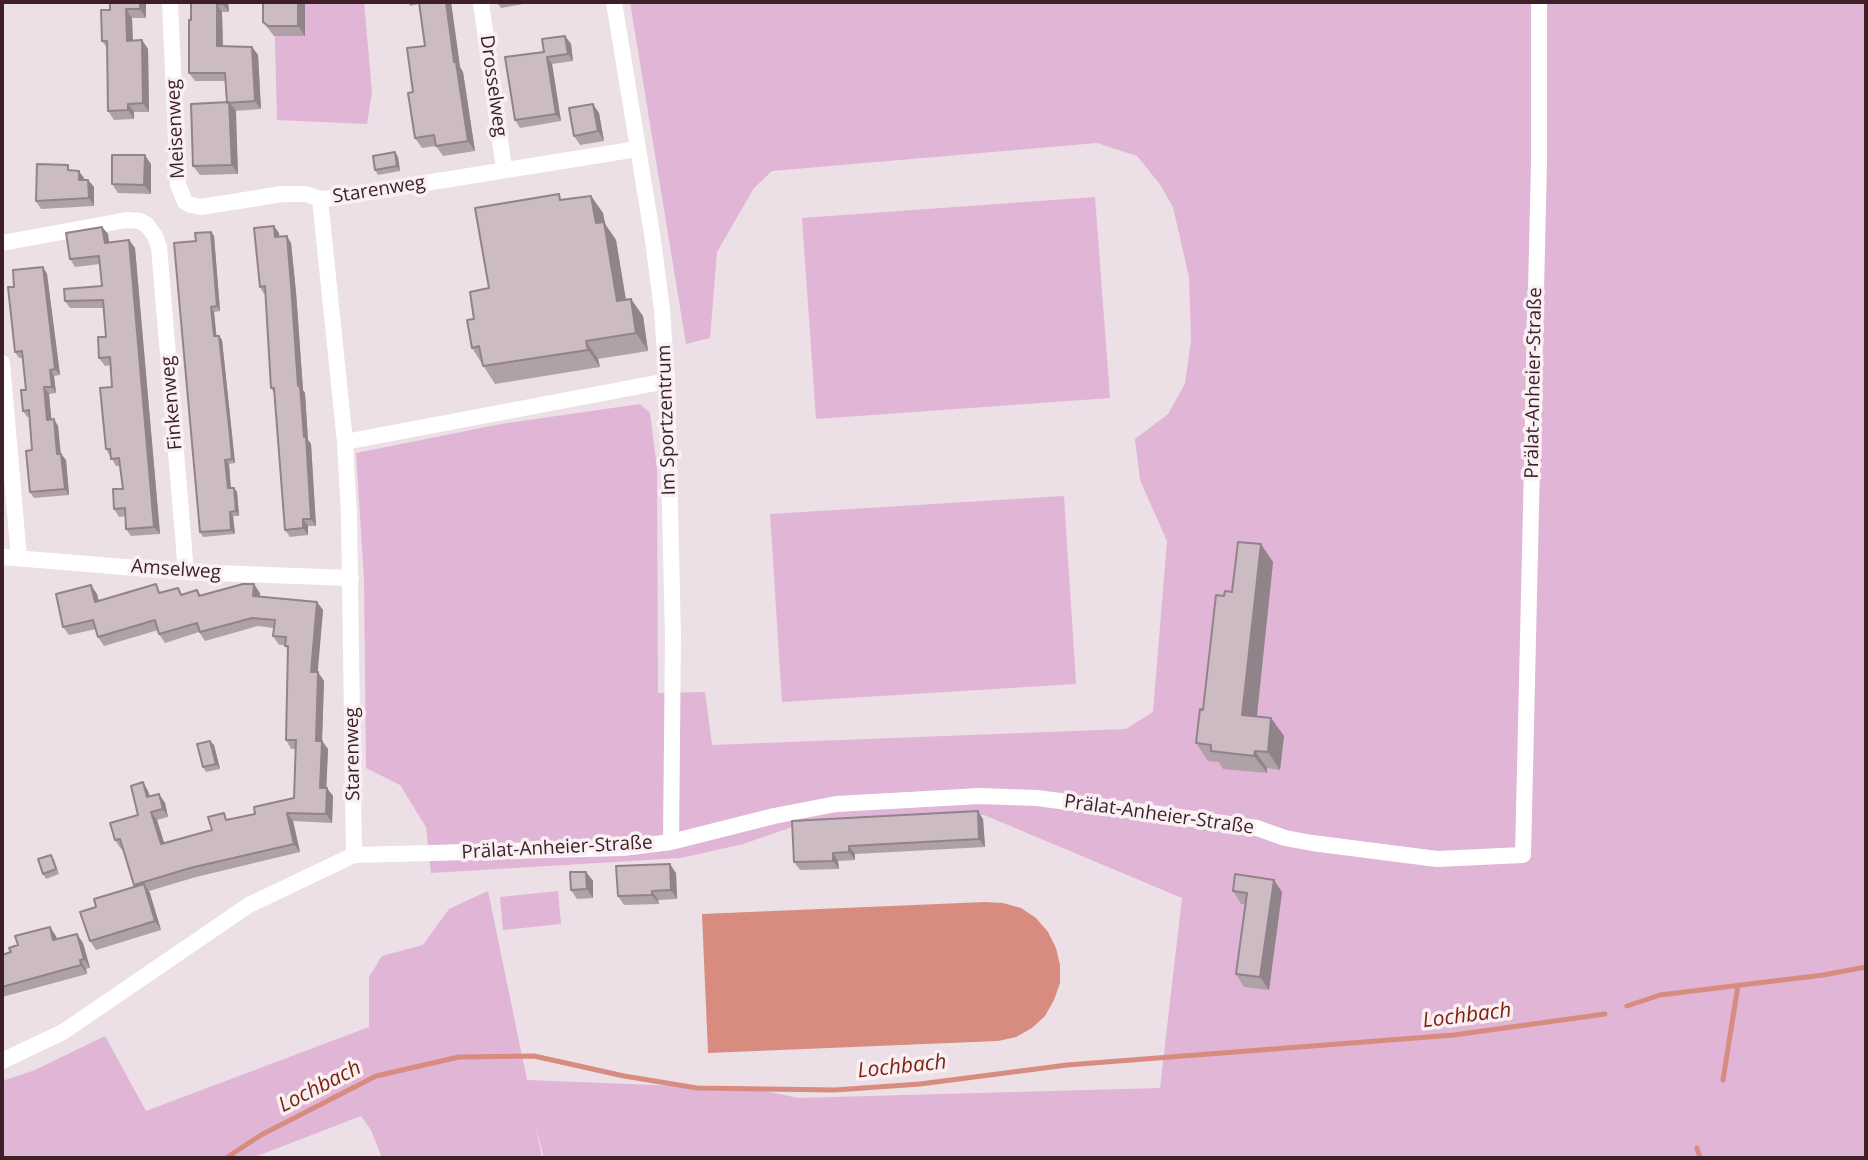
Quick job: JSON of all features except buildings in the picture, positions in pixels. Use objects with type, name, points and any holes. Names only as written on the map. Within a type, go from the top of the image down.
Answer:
[{"type":"street","name":"Meisenweg","points":[[170,2],[178,185],[185,202],[201,206],[282,194],[306,194],[320,199]]},
{"type":"street","name":"Drosselweg","points":[[481,2],[505,169]]},
{"type":"street","name":"Im Sportzentrum","points":[[614,2],[662,310],[667,381],[673,637],[671,842]]},
{"type":"street","name":"Prälat-Anheier-Straße","points":[[2,1061],[63,1032],[249,905],[354,855],[623,848],[671,842],[808,808],[890,800],[980,796],[1037,797],[1257,828],[1285,838],[1312,843],[1437,859],[1523,855],[1539,162],[1539,2]]},
{"type":"street","name":"Starenweg","points":[[354,855],[351,578],[345,442],[320,199],[637,149]]},
{"type":"street","name":"Finkenweg","points":[[2,243],[127,220],[140,221],[147,225],[155,236],[162,271],[186,572]]},
{"type":"street","points":[[2,363],[19,558]]},
{"type":"street","points":[[345,442],[667,381]]},
{"type":"street","name":"Amselweg","points":[[2,557],[186,572],[351,578]]},
{"type":"shaded area","points":[[274,2],[364,2],[372,92],[367,124],[277,120]]},
{"type":"shaded area","points":[[630,2],[1866,2],[1866,1158],[544,1158],[536,1127],[542,1158],[382,1158],[371,1130],[361,1116],[252,1158],[2,1158],[2,1081],[35,1070],[105,1036],[146,1111],[369,1027],[369,977],[382,956],[423,945],[449,909],[488,891],[527,1080],[756,1089],[798,1098],[1160,1088],[1182,898],[984,815],[798,825],[743,844],[681,858],[431,873],[426,827],[400,785],[366,768],[364,579],[356,453],[501,424],[640,404],[650,413],[657,468],[658,693],[705,692],[712,745],[1126,729],[1153,712],[1167,541],[1140,480],[1135,439],[1168,414],[1185,384],[1191,340],[1189,277],[1173,207],[1159,183],[1137,156],[1097,143],[772,171],[754,188],[717,252],[710,338],[686,344]]},
{"type":"shaded area","points":[[1095,197],[1110,398],[816,419],[802,218]]},
{"type":"shaded area","points":[[1064,496],[1076,684],[782,702],[770,514]]},
{"type":"shaded area","points":[[558,891],[561,924],[503,930],[500,897]]},
{"type":"shaded area","points":[[985,902],[1021,908],[1036,918],[1048,932],[1060,965],[1060,983],[1045,1016],[1016,1037],[998,1041],[708,1053],[702,914]]},
{"type":"waterway","name":"Lochbach","points":[[1627,1006],[1660,995],[1823,975],[1866,967]]},
{"type":"waterway","points":[[1723,1080],[1738,985]]},
{"type":"waterway","name":"Lochbach","points":[[226,1158],[261,1135],[376,1076],[459,1057],[534,1056],[624,1076],[697,1088],[835,1090],[920,1084],[1067,1065],[1454,1035],[1605,1014]]},
{"type":"waterway","points":[[1697,1148],[1700,1158]]}]
